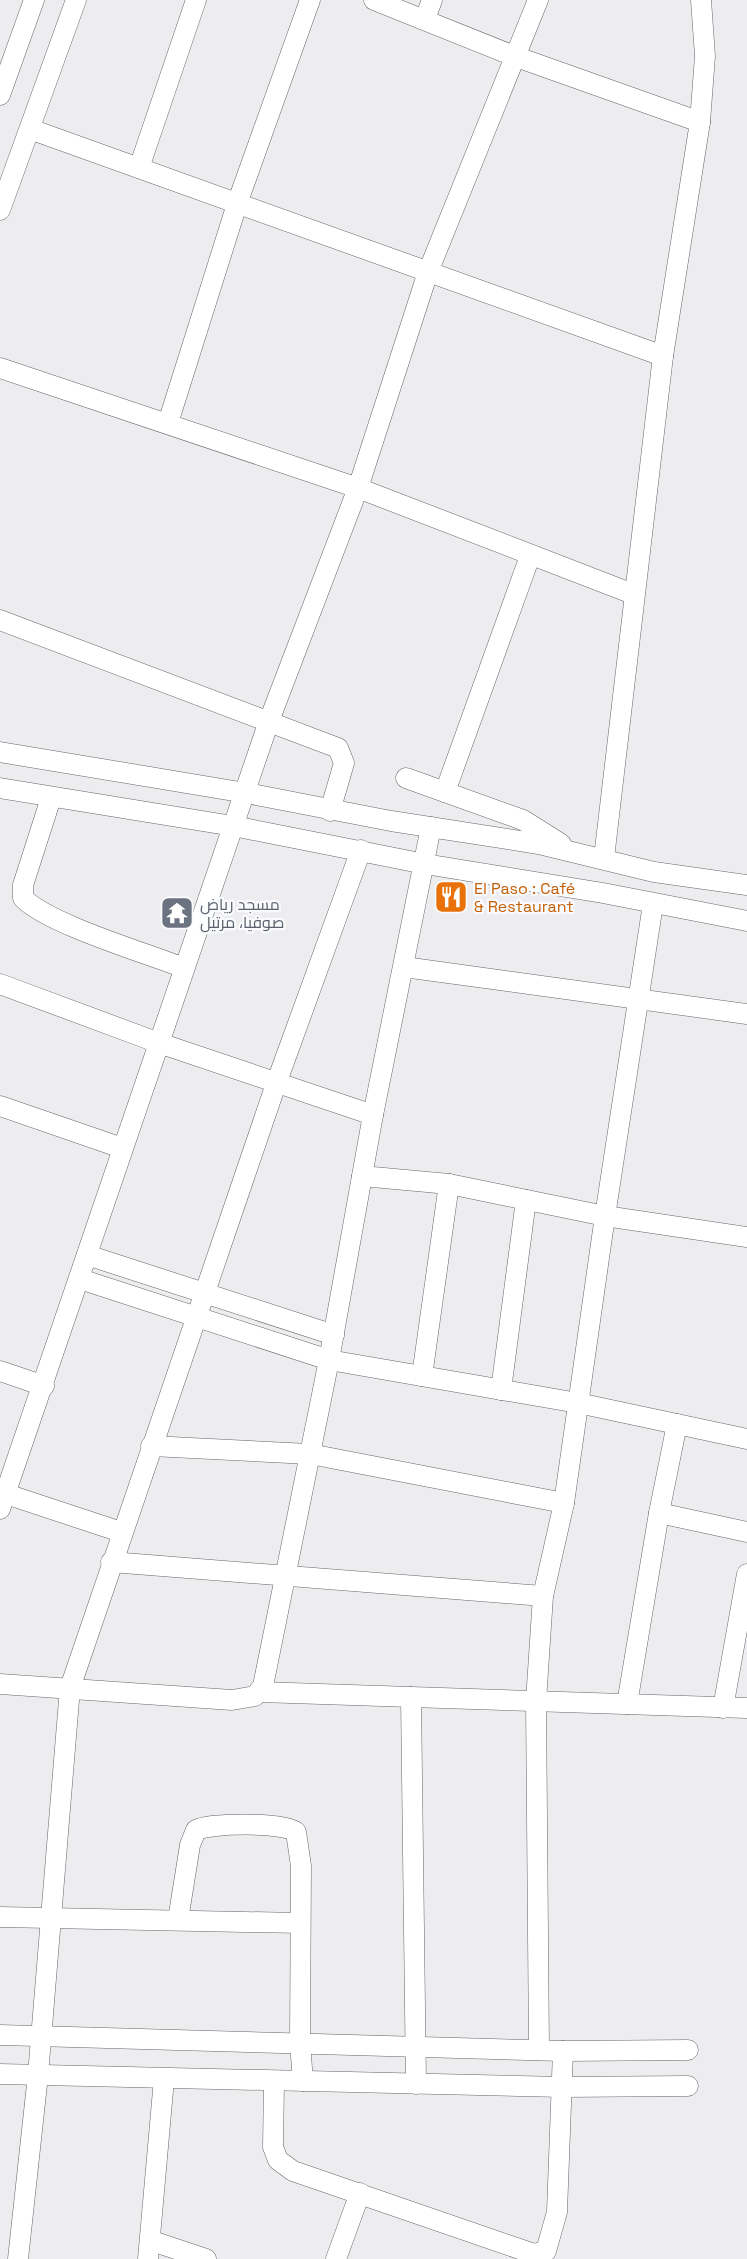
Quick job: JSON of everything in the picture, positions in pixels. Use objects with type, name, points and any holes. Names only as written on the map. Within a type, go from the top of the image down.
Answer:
[{"type":"street","points":[[0,94],[34,0]]},
{"type":"street","points":[[0,210],[76,0]]},
{"type":"street","points":[[139,168],[196,0]]},
{"type":"street","points":[[168,423],[238,201],[310,0]]},
{"type":"street","points":[[374,0],[514,56],[700,122]]},
{"type":"street","points":[[426,19],[432,0]]},
{"type":"street","points":[[121,1532],[2,1498],[44,1386],[122,1148],[246,793],[268,721],[358,488],[428,273],[538,0]]},
{"type":"street","points":[[604,858],[633,594],[663,356],[700,122],[705,56],[701,0]]},
{"type":"street","points":[[30,129],[238,201],[428,273],[663,356]]},
{"type":"street","points":[[0,368],[358,488],[633,594]]},
{"type":"street","points":[[445,792],[530,556]]},
{"type":"street","points":[[0,620],[333,745],[342,752],[344,763],[330,811]]},
{"type":"street","points":[[0,752],[571,851],[654,872],[747,885]]},
{"type":"street","points":[[406,778],[523,820],[571,851]]},
{"type":"street","points":[[0,788],[233,826],[425,864],[747,921]]},
{"type":"street","points":[[51,798],[25,877],[23,898],[38,910],[59,920],[184,968]]},
{"type":"street","points":[[260,1692],[268,1671],[284,1577],[334,1335],[362,1176],[431,827]]},
{"type":"street","points":[[18,2259],[38,2075],[70,1688],[121,1532],[276,1084],[361,850]]},
{"type":"street","points":[[539,2050],[536,1701],[543,1596],[564,1503],[637,999],[653,904]]},
{"type":"street","points":[[404,968],[747,1014]]},
{"type":"street","points":[[0,984],[276,1084],[374,1115]]},
{"type":"street","points":[[0,1106],[122,1148]]},
{"type":"street","points":[[362,1176],[449,1184],[605,1216],[747,1237]]},
{"type":"street","points":[[422,1376],[449,1184]]},
{"type":"street","points":[[501,1390],[526,1200]]},
{"type":"street","points":[[87,1255],[334,1335]]},
{"type":"street","points":[[80,1279],[329,1360],[578,1403],[747,1439]]},
{"type":"street","points":[[0,1371],[44,1386]]},
{"type":"street","points":[[627,1704],[659,1513],[677,1424]]},
{"type":"street","points":[[151,1446],[310,1454],[564,1503]]},
{"type":"street","points":[[659,1513],[747,1532]]},
{"type":"street","points":[[111,1562],[543,1596]]},
{"type":"street","points":[[723,1708],[747,1574]]},
{"type":"street","points":[[0,1684],[232,1700],[247,1700],[260,1692],[747,1708]]},
{"type":"street","points":[[411,1697],[416,2084]]},
{"type":"street","points":[[178,1920],[190,1845],[196,1830],[221,1826],[293,1828],[298,1837],[300,2043],[303,2081]]},
{"type":"street","points":[[0,1917],[299,1923]]},
{"type":"street","points":[[0,2035],[563,2051],[688,2050]]},
{"type":"street","points":[[274,2081],[273,2147],[278,2160],[293,2171],[534,2254],[546,2251],[557,2212],[563,2051]]},
{"type":"street","points":[[0,2074],[563,2087],[688,2086]]},
{"type":"street","points":[[164,2079],[150,2250],[206,2259]]},
{"type":"street","points":[[336,2259],[360,2193]]},
{"type":"place","name":"El Paso : Café & Restaurant","points":[[451,897]]},
{"type":"place","name":"مسجد رياض صوفيا، مرتیل","points":[[177,913]]}]
